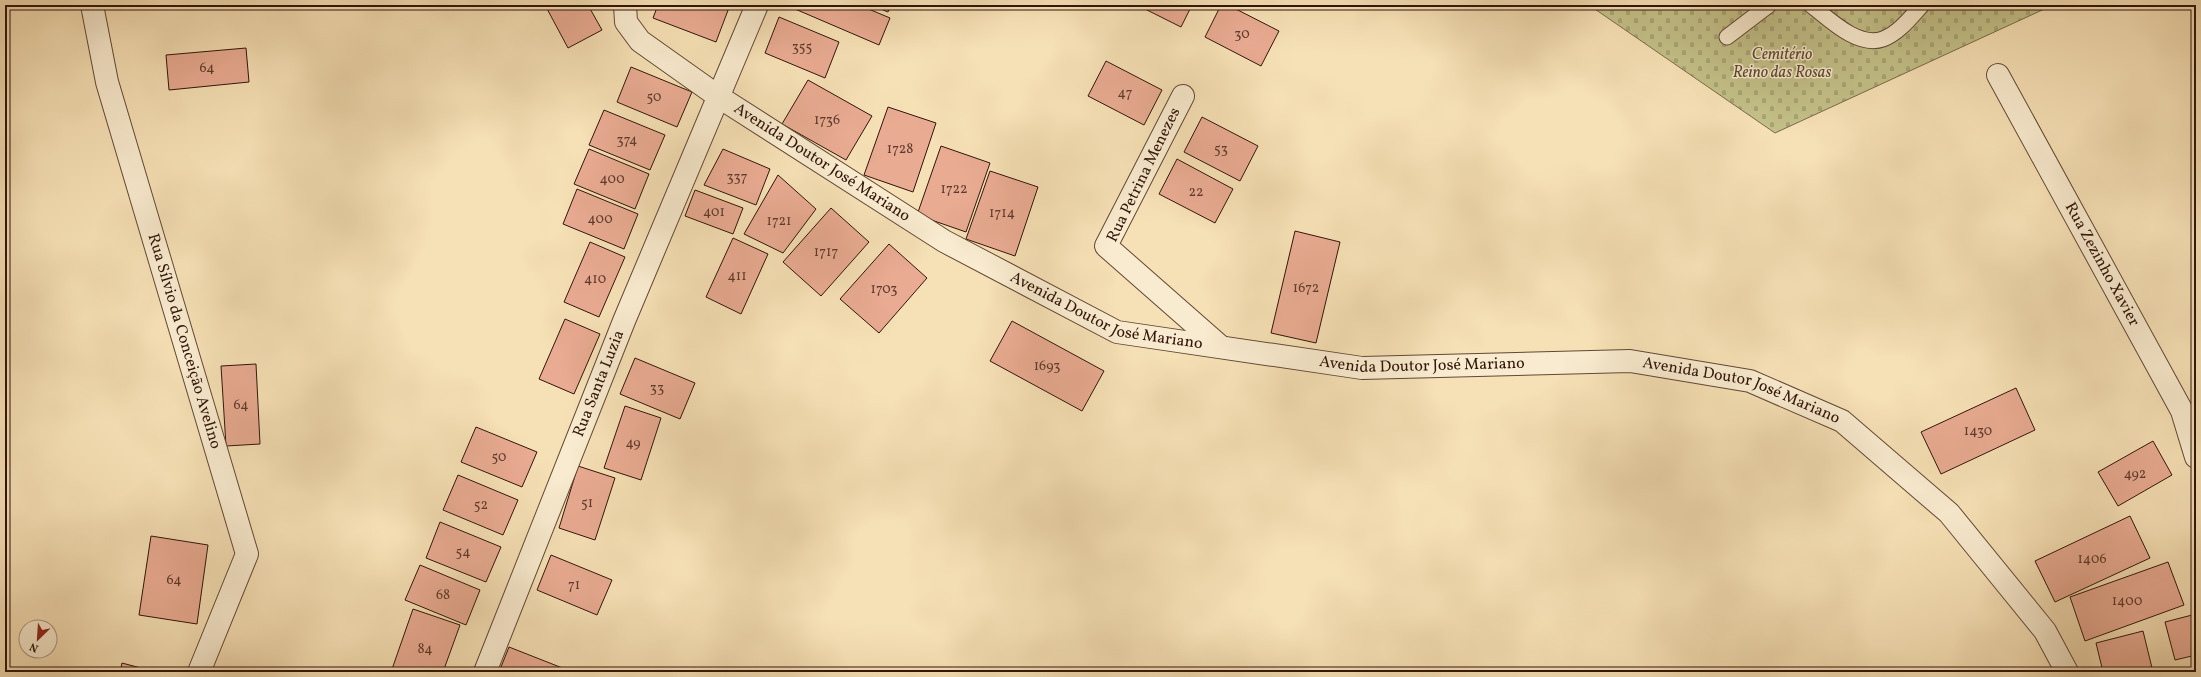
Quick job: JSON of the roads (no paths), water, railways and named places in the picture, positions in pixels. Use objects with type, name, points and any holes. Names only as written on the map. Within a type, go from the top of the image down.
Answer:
[{"type":"street","name":"Rua Sílvio da Conceição Avelino","points":[[92,5],[107,82],[248,554],[199,672]]},
{"type":"street","name":"Avenida Doutor José Mariano","points":[[625,5],[626,22],[640,40],[720,97],[944,241],[1117,332],[1362,368],[1630,361],[1750,381],[1842,421],[1949,513],[2045,631],[2067,672]]},
{"type":"street","name":"Rua Santa Luzia","points":[[485,672],[624,321],[720,97],[757,5]]},
{"type":"street","name":"Rua Zezinho Xavier","points":[[1998,75],[2182,411],[2196,457]]},
{"type":"street","name":"Rua Petrina Menezes","points":[[1183,96],[1106,246],[1221,348]]},
{"type":"lane","points":[[1727,37],[1769,5]]},
{"type":"lane","points":[[1811,5],[1852,35],[1866,40],[1882,40],[1892,34],[1922,5]]},
{"type":"park label","name":"Cemitério Reino das Rosas","points":[[1782,64]]}]
